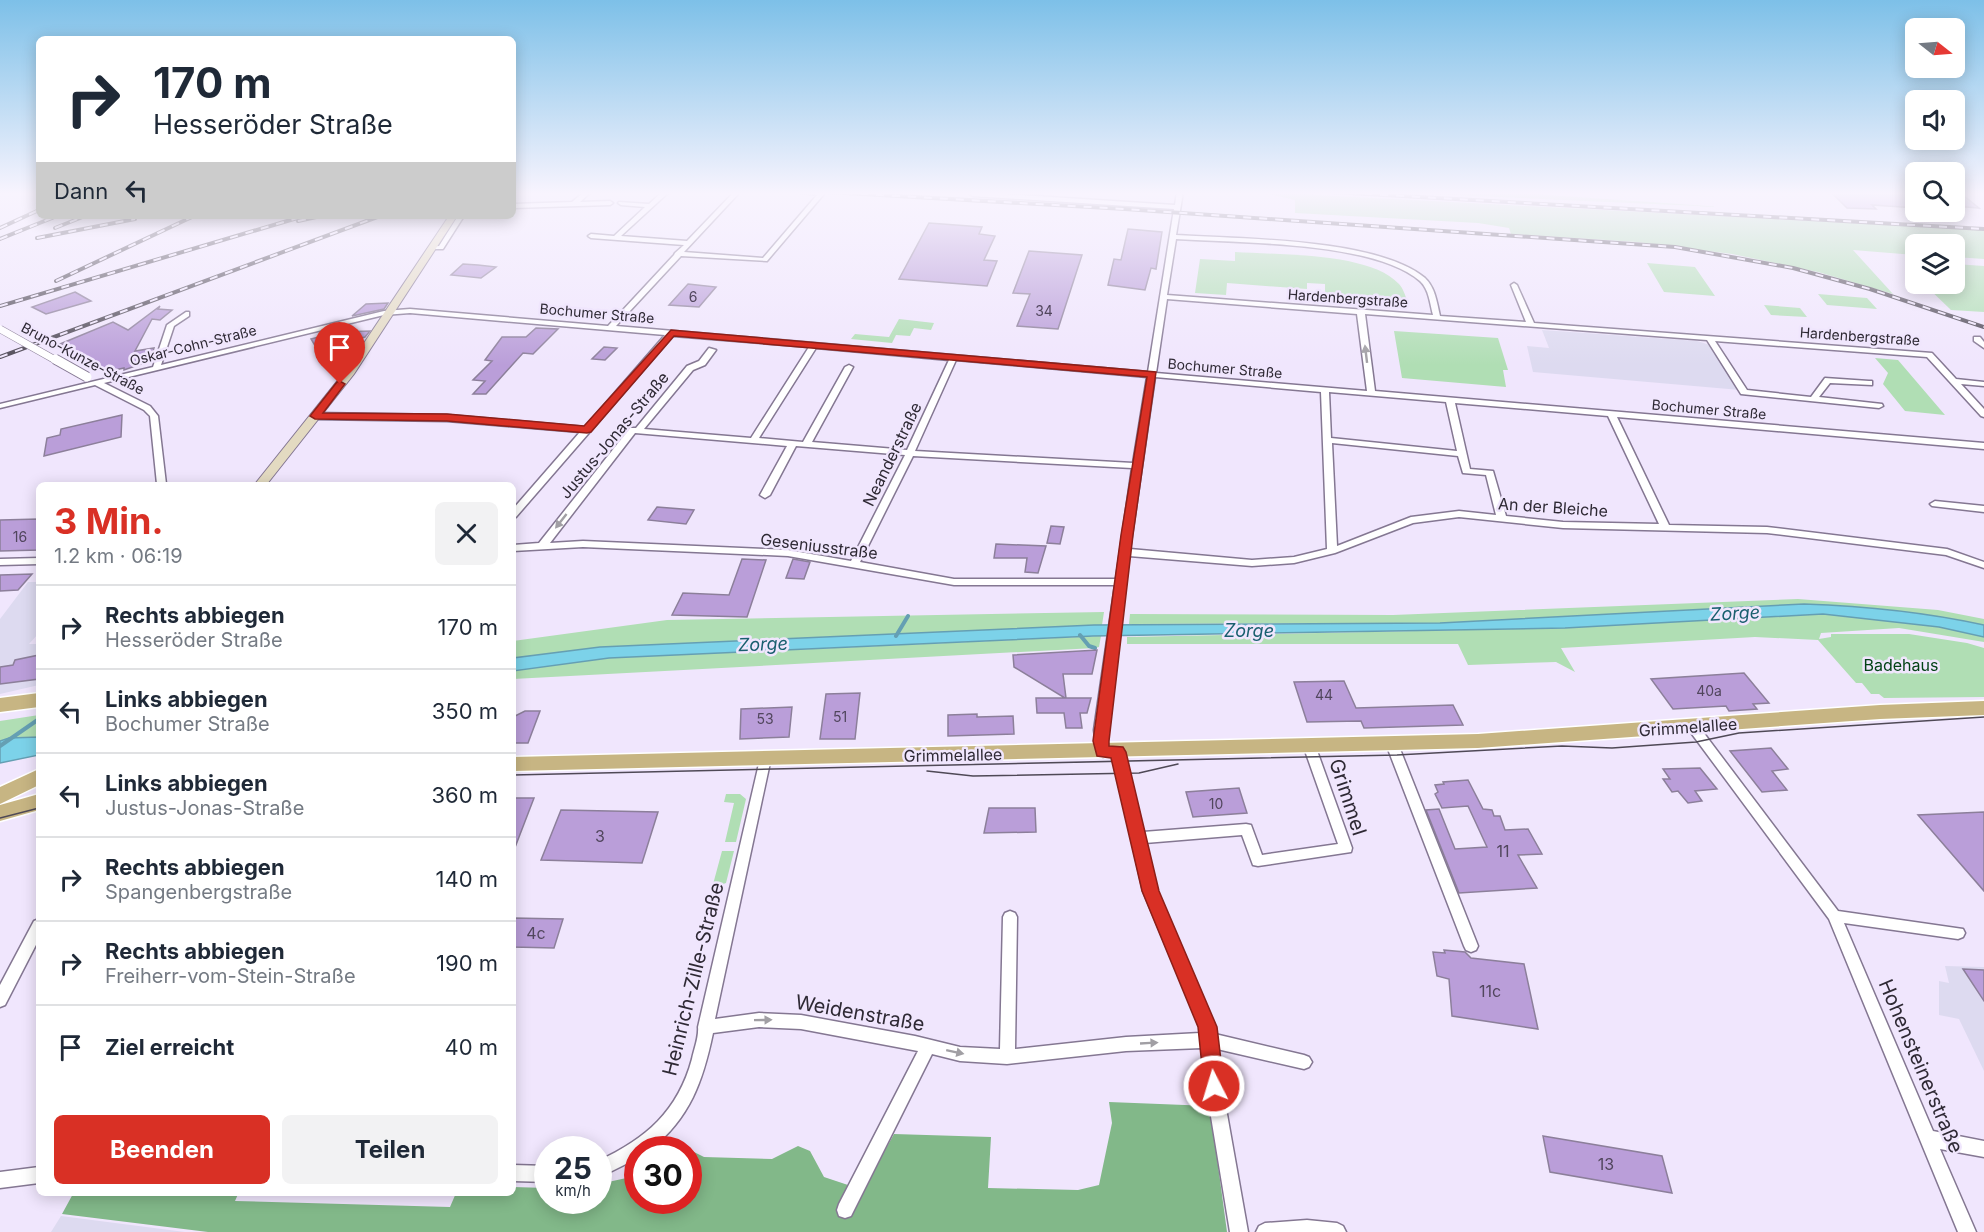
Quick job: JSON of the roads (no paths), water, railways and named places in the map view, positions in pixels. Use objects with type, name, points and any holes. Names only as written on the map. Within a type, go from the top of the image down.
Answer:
[{"type":"main road","points":[[263,482],[350,372],[392,312],[431,249]]},
{"type":"main road","points":[[0,705],[34,699]]},
{"type":"main road","name":"Grimmelallee","points":[[516,764],[1392,744],[1692,727],[1880,712],[1984,708]]},
{"type":"main road","points":[[0,796],[36,778]]},
{"type":"main road","points":[[0,813],[36,803]]},
{"type":"street","points":[[609,328],[681,249]]},
{"type":"street","points":[[677,254],[765,261],[775,249]]},
{"type":"street","points":[[1170,249],[1124,552],[1101,730],[1137,838],[1150,891],[1203,1013],[1239,1232]]},
{"type":"street","points":[[1336,249],[1379,257],[1406,268],[1424,280],[1431,293],[1437,319]]},
{"type":"street","points":[[1514,285],[1531,325]]},
{"type":"street","name":"Hardenbergstraße","points":[[1163,297],[1929,355],[1984,414]]},
{"type":"street","name":"Bochumer Straße","points":[[392,312],[410,311],[814,345],[1984,446]]},
{"type":"street","name":"Oskar-Cohn-Straße","points":[[0,406],[392,312]]},
{"type":"street","points":[[1361,313],[1371,394]]},
{"type":"street","points":[[156,368],[171,325],[186,314]]},
{"type":"street","name":"Bruno-Kunze-Straße","points":[[0,329],[147,408],[154,416],[162,482]]},
{"type":"street","name":"Justus-Jonas-Straße","points":[[516,512],[671,333]]},
{"type":"street","points":[[1709,338],[1744,392],[1879,406]]},
{"type":"street","points":[[1977,339],[1984,346]]},
{"type":"street","points":[[754,440],[814,345]]},
{"type":"street","name":"Justus-Jonas-Straße","points":[[543,545],[633,430],[638,431],[690,368],[702,363],[712,350]]},
{"type":"street","name":"Neanderstraße","points":[[855,563],[910,453],[954,357]]},
{"type":"street","points":[[806,444],[849,368]]},
{"type":"street","points":[[1813,400],[1828,380],[1869,383]]},
{"type":"street","points":[[1953,381],[1984,384]]},
{"type":"street","points":[[1325,390],[1332,551]]},
{"type":"street","points":[[1450,401],[1466,471],[1490,474],[1502,519]]},
{"type":"street","points":[[1612,415],[1665,527]]},
{"type":"street","points":[[315,416],[447,418],[587,430]]},
{"type":"street","points":[[638,431],[910,453],[1137,466]]},
{"type":"street","points":[[1327,440],[1462,454]]},
{"type":"street","points":[[765,495],[793,443]]},
{"type":"street","points":[[1935,504],[1984,509]]},
{"type":"street","name":"An der Bleiche","points":[[1124,552],[1252,563],[1294,560],[1332,551],[1411,520],[1459,514],[1563,525],[1767,530],[1947,552],[1984,565]]},
{"type":"street","name":"Geseniusstraße","points":[[516,548],[583,544],[788,554],[855,563],[954,582],[1121,582]]},
{"type":"street","points":[[0,562],[36,561]]},
{"type":"street","name":"Hohensteinerstraße","points":[[1692,727],[1834,916],[1967,1232]]},
{"type":"street","points":[[1392,744],[1471,946]]},
{"type":"street","name":"Grimmel","points":[[1137,838],[1246,829],[1258,861],[1346,848],[1309,745]]},
{"type":"street","name":"Heinrich-Zille-Straße","points":[[612,1164],[654,1137],[680,1107],[693,1076],[765,758]]},
{"type":"street","points":[[1834,916],[1958,933]]},
{"type":"street","points":[[1007,1057],[1010,917]]},
{"type":"street","points":[[0,1000],[36,930]]},
{"type":"street","name":"Weidenstraße","points":[[705,1027],[739,1021],[779,1020],[970,1055],[1007,1057],[1126,1044],[1209,1040]]},
{"type":"street","points":[[1209,1040],[1304,1062]]},
{"type":"street","points":[[844,1210],[928,1046]]},
{"type":"street","points":[[1929,1139],[1984,1149]]},
{"type":"street","points":[[516,1173],[534,1174]]},
{"type":"street","points":[[0,1180],[36,1175]]},
{"type":"street","points":[[1265,1232],[1306,1229],[1337,1232]]},
{"type":"water","name":"Zorge","points":[[1804,604],[1894,610],[1962,620],[1984,625],[1984,637],[1939,627],[1823,614],[1565,628],[1093,636],[609,658],[516,671],[516,658],[600,647],[1094,625],[1440,623]]},
{"type":"water","points":[[36,737],[36,756],[0,763],[0,741],[9,738]]},
{"type":"waterway","points":[[896,636],[908,616]]},
{"type":"waterway","points":[[1080,635],[1089,646],[1095,648]]},
{"type":"waterway","points":[[0,746],[36,721]]},
{"type":"tram line","points":[[516,775],[1397,755],[1562,746],[1612,748],[1696,742],[1739,733],[1984,717]]},
{"type":"tram line","points":[[927,771],[973,776],[1139,773],[1178,764]]},
{"type":"tram line","points":[[0,818],[36,809]]},
{"type":"railway","points":[[56,281],[123,249]]},
{"type":"railway","points":[[0,306],[191,249]]},
{"type":"railway","points":[[0,357],[290,249]]},
{"type":"railway","points":[[1689,249],[1793,268],[1870,289],[1984,327]]},
{"type":"park label","name":"Badehaus","points":[[1901,665]]}]
